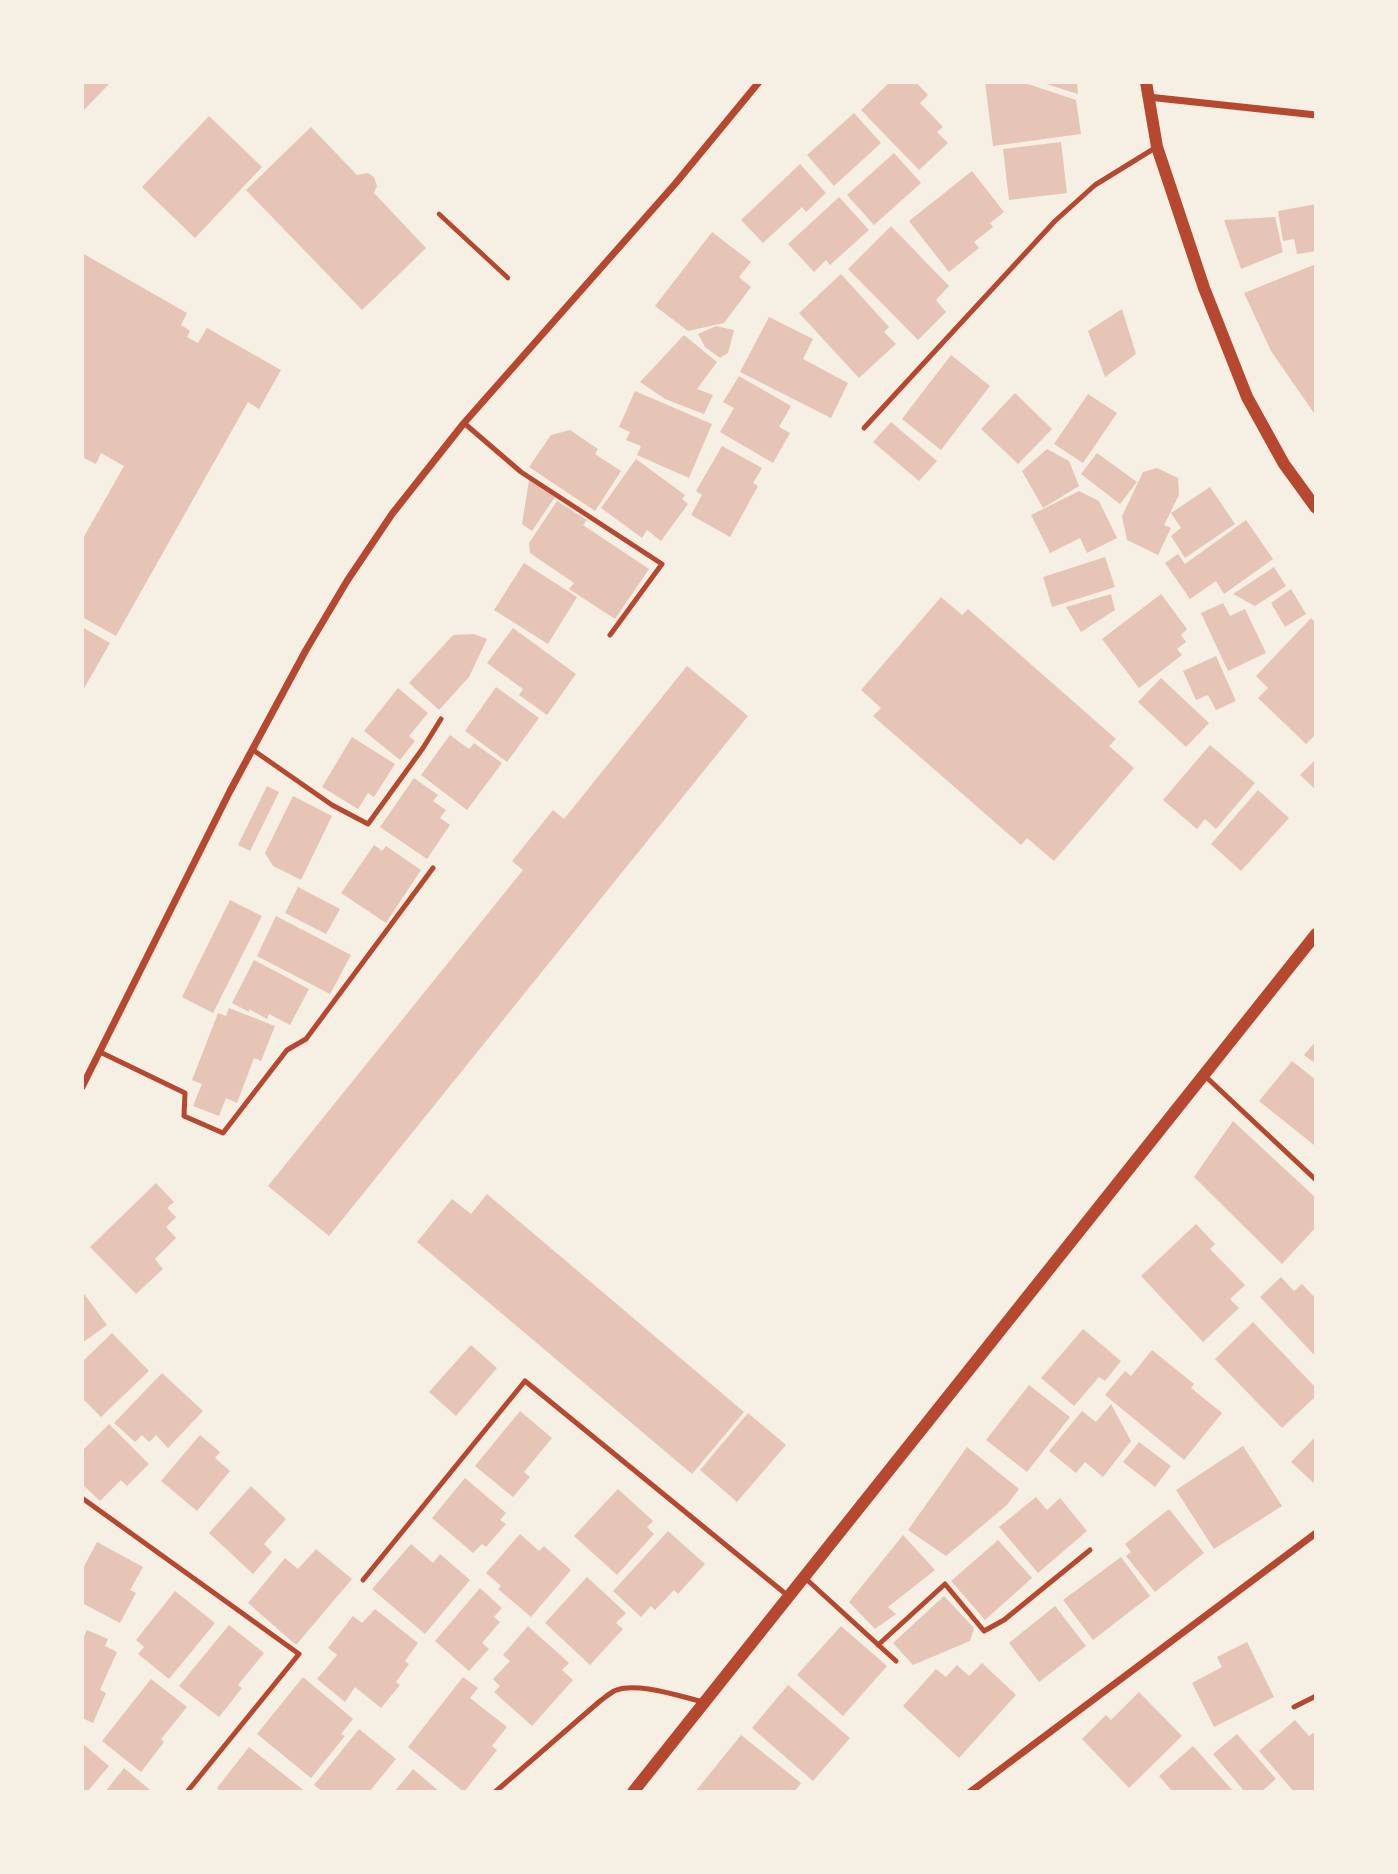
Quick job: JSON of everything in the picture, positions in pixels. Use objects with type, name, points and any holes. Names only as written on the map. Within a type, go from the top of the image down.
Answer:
[{"type":"street","points":[[82,1087],[230,791],[306,650],[347,581],[392,514],[464,423],[675,184],[759,82]]},
{"type":"street","points":[[1146,82],[1157,147],[1204,288],[1247,397],[1284,464],[1316,508]]},
{"type":"street","points":[[1148,97],[1316,115]]},
{"type":"street","points":[[633,1792],[1316,934]]},
{"type":"street","points":[[970,1792],[1316,1533]]},
{"type":"lane","points":[[864,428],[1055,221],[1096,186],[1157,147]]},
{"type":"lane","points":[[464,423],[521,472],[662,564],[610,635]]},
{"type":"lane","points":[[253,750],[332,805],[368,824],[441,719]]},
{"type":"lane","points":[[100,1052],[185,1093],[184,1116],[223,1133],[287,1050],[306,1039],[433,868]]},
{"type":"lane","points":[[1204,1075],[1316,1180]]},
{"type":"lane","points":[[363,1580],[525,1381],[788,1596]]},
{"type":"lane","points":[[82,1498],[299,1654],[187,1792]]},
{"type":"lane","points":[[878,1645],[945,1584],[984,1631],[1004,1620],[1090,1549]]},
{"type":"lane","points":[[804,1577],[896,1661]]},
{"type":"lane","points":[[495,1792],[614,1691],[642,1688],[704,1702]]},
{"type":"lane","points":[[1294,1707],[1316,1696]]},
{"type":"path","points":[[439,214],[509,278]]},
{"type":"building","points":[[82,82],[111,82],[82,112]]},
{"type":"building","points":[[890,82],[916,82],[928,95],[920,103],[943,127],[937,132],[948,143],[919,170],[861,110]]},
{"type":"building","points":[[985,82],[1022,82],[1076,100],[1081,134],[993,146]]},
{"type":"building","points":[[1077,82],[1078,94],[1043,83]]},
{"type":"building","points":[[854,113],[881,143],[834,186],[807,155]]},
{"type":"building","points":[[209,116],[262,167],[195,238],[142,187]]},
{"type":"building","points":[[311,127],[357,175],[368,173],[374,177],[377,186],[374,193],[426,248],[362,310],[246,190]]},
{"type":"building","points":[[1061,142],[1067,193],[1009,200],[1003,149]]},
{"type":"building","points":[[894,153],[921,183],[874,225],[847,195]]},
{"type":"building","points":[[800,164],[826,193],[806,212],[802,207],[763,243],[741,220]]},
{"type":"building","points":[[972,171],[1004,212],[990,223],[993,227],[974,242],[979,248],[949,272],[909,221]]},
{"type":"building","points":[[839,197],[869,230],[830,265],[826,260],[814,272],[788,244]]},
{"type":"building","points":[[1316,204],[1316,251],[1297,254],[1294,239],[1283,241],[1278,211]]},
{"type":"building","points":[[1275,217],[1283,252],[1241,269],[1224,220]]},
{"type":"building","points":[[891,226],[949,286],[936,300],[946,312],[918,340],[848,269]]},
{"type":"building","points":[[712,232],[751,262],[739,277],[751,287],[724,323],[688,331],[655,306]]},
{"type":"building","points":[[82,253],[187,313],[181,325],[190,331],[187,337],[198,343],[207,328],[281,370],[259,409],[248,402],[116,636],[82,617],[82,540],[124,466],[101,453],[96,464],[82,457]]},
{"type":"building","points":[[1316,264],[1316,416],[1271,351],[1244,293]]},
{"type":"building","points":[[841,274],[889,327],[884,332],[896,344],[859,378],[799,313]]},
{"type":"building","points":[[1122,309],[1136,354],[1105,377],[1088,331]]},
{"type":"building","points":[[769,317],[813,339],[803,359],[848,383],[831,418],[740,372]]},
{"type":"building","points":[[716,326],[734,330],[728,353],[720,358],[705,347],[698,334]]},
{"type":"building","points":[[684,335],[717,362],[697,389],[713,395],[704,414],[665,399],[640,382]]},
{"type":"building","points":[[951,355],[990,386],[941,450],[902,419]]},
{"type":"building","points":[[739,376],[791,406],[779,427],[790,433],[773,463],[720,432],[734,408],[723,402]]},
{"type":"building","points":[[635,391],[712,424],[689,478],[637,455],[641,446],[626,440],[630,432],[619,427]]},
{"type":"building","points":[[1015,393],[1052,429],[1018,464],[981,429]]},
{"type":"building","points":[[1088,394],[1117,413],[1083,463],[1054,444]]},
{"type":"building","points":[[891,422],[937,461],[919,481],[873,442]]},
{"type":"building","points":[[570,430],[598,449],[595,454],[621,471],[595,511],[529,467],[551,435]]},
{"type":"building","points":[[722,446],[762,468],[753,483],[758,486],[730,537],[691,515],[702,495],[696,491]]},
{"type":"building","points":[[1047,449],[1069,461],[1079,486],[1043,508],[1022,471]]},
{"type":"building","points":[[1097,453],[1137,482],[1120,504],[1081,474]]},
{"type":"building","points":[[636,459],[685,495],[682,499],[688,504],[661,541],[647,530],[642,538],[601,508]]},
{"type":"building","points":[[1157,468],[1178,478],[1179,495],[1164,525],[1171,528],[1158,555],[1127,540],[1122,516],[1143,472]]},
{"type":"building","points":[[529,480],[555,497],[532,531],[522,524]]},
{"type":"building","points":[[1210,487],[1235,524],[1185,558],[1171,536],[1181,528],[1171,513]]},
{"type":"building","points":[[1079,491],[1099,501],[1117,538],[1087,553],[1080,538],[1050,553],[1031,515]]},
{"type":"building","points":[[557,501],[587,520],[583,525],[649,569],[615,619],[569,589],[574,583],[530,553],[529,543]]},
{"type":"building","points":[[1246,520],[1273,559],[1224,594],[1216,581],[1190,599],[1165,563],[1178,554],[1185,564]]},
{"type":"building","points":[[1105,557],[1115,587],[1052,607],[1043,577]]},
{"type":"building","points":[[524,563],[577,597],[548,644],[494,610]]},
{"type":"building","points":[[1274,567],[1286,586],[1255,606],[1233,594]]},
{"type":"building","points":[[1291,589],[1306,614],[1285,627],[1271,603]]},
{"type":"building","points":[[1111,594],[1115,610],[1081,632],[1066,607]]},
{"type":"building","points":[[1161,594],[1187,629],[1181,635],[1186,642],[1177,649],[1182,655],[1139,688],[1102,639]]},
{"type":"building","points":[[941,597],[962,615],[968,609],[1116,739],[1109,746],[1134,768],[1054,861],[1027,838],[1021,845],[873,716],[881,708],[861,690]]},
{"type":"building","points":[[1223,603],[1230,616],[1245,609],[1266,653],[1228,671],[1201,613]]},
{"type":"building","points":[[1311,618],[1316,623],[1316,734],[1306,744],[1258,698],[1268,688],[1256,676]]},
{"type":"building","points":[[82,627],[110,643],[82,692]]},
{"type":"building","points":[[513,628],[576,674],[547,715],[519,695],[523,689],[487,663]]},
{"type":"building","points":[[474,634],[487,639],[469,677],[439,710],[409,683],[453,635]]},
{"type":"building","points":[[1216,656],[1236,701],[1216,710],[1208,695],[1196,700],[1183,671]]},
{"type":"building","points":[[687,666],[748,716],[329,1236],[268,1186],[523,870],[512,861],[553,810],[564,819]]},
{"type":"building","points":[[1161,678],[1209,723],[1186,747],[1138,702]]},
{"type":"building","points":[[496,687],[539,718],[507,762],[465,731]]},
{"type":"building","points":[[398,688],[428,713],[409,736],[415,741],[400,760],[364,731]]},
{"type":"building","points":[[450,735],[469,749],[474,743],[502,763],[467,810],[421,775]]},
{"type":"building","points":[[352,737],[395,764],[374,797],[368,793],[358,809],[322,787]]},
{"type":"building","points":[[1210,745],[1255,783],[1216,829],[1205,819],[1197,829],[1163,800]]},
{"type":"building","points":[[1316,759],[1316,790],[1300,775]]},
{"type":"building","points":[[414,778],[438,795],[433,801],[446,810],[440,818],[450,825],[427,859],[380,827]]},
{"type":"building","points":[[267,786],[279,792],[250,851],[238,845]]},
{"type":"building","points":[[1258,790],[1289,818],[1241,871],[1211,844]]},
{"type":"building","points":[[293,796],[332,816],[301,880],[273,866],[265,853]]},
{"type":"building","points":[[374,845],[382,851],[386,846],[421,870],[386,923],[341,893]]},
{"type":"building","points":[[298,887],[340,909],[326,934],[285,913]]},
{"type":"building","points":[[230,900],[262,916],[213,1013],[182,997]]},
{"type":"building","points":[[276,916],[351,955],[330,994],[257,956]]},
{"type":"building","points":[[254,960],[309,989],[290,1025],[269,1014],[267,1019],[232,1003]]},
{"type":"building","points":[[229,1008],[275,1026],[261,1061],[254,1058],[237,1103],[226,1098],[219,1116],[193,1106],[202,1084],[192,1080],[218,1013],[226,1016]]},
{"type":"building","points":[[1316,1041],[1316,1064],[1304,1055]]},
{"type":"building","points":[[1292,1061],[1316,1080],[1314,1145],[1259,1101]]},
{"type":"building","points":[[1233,1121],[1316,1198],[1316,1227],[1282,1264],[1194,1177]]},
{"type":"building","points":[[156,1183],[174,1202],[167,1208],[176,1217],[166,1227],[176,1238],[155,1259],[163,1269],[136,1294],[90,1247]]},
{"type":"building","points":[[487,1194],[744,1412],[692,1474],[417,1242],[452,1199],[471,1214]]},
{"type":"building","points":[[1196,1224],[1215,1244],[1210,1249],[1245,1285],[1230,1299],[1239,1308],[1203,1342],[1141,1276]]},
{"type":"building","points":[[1281,1277],[1294,1291],[1302,1284],[1316,1299],[1316,1357],[1260,1297]]},
{"type":"building","points":[[82,1291],[107,1325],[82,1343]]},
{"type":"building","points":[[1253,1322],[1316,1388],[1316,1396],[1282,1428],[1215,1359]]},
{"type":"building","points":[[1083,1329],[1121,1361],[1105,1381],[1099,1377],[1074,1406],[1041,1378]]},
{"type":"building","points":[[112,1333],[149,1371],[101,1417],[82,1398],[82,1362]]},
{"type":"building","points":[[471,1345],[497,1368],[456,1416],[429,1392]]},
{"type":"building","points":[[1152,1350],[1194,1384],[1191,1388],[1222,1413],[1184,1460],[1105,1395],[1125,1371],[1131,1376]]},
{"type":"building","points":[[162,1373],[203,1411],[168,1448],[156,1435],[149,1442],[142,1435],[135,1442],[114,1423]]},
{"type":"building","points":[[1029,1385],[1070,1417],[1027,1472],[986,1440]]},
{"type":"building","points":[[1111,1404],[1131,1441],[1103,1477],[1085,1462],[1076,1473],[1049,1451],[1082,1411],[1096,1422]]},
{"type":"building","points":[[520,1411],[552,1438],[524,1472],[530,1477],[513,1497],[475,1466]]},
{"type":"building","points":[[748,1413],[786,1445],[737,1502],[700,1470]]},
{"type":"building","points":[[109,1424],[149,1464],[127,1486],[121,1480],[100,1501],[82,1484],[82,1451]]},
{"type":"building","points":[[200,1435],[220,1452],[215,1458],[230,1471],[197,1511],[161,1481]]},
{"type":"building","points":[[1316,1436],[1316,1485],[1291,1462]]},
{"type":"building","points":[[1139,1442],[1171,1466],[1155,1487],[1123,1462]]},
{"type":"building","points":[[1243,1446],[1282,1506],[1214,1549],[1176,1490]]},
{"type":"building","points":[[967,1447],[1019,1489],[1007,1505],[946,1556],[908,1530]]},
{"type":"building","points":[[465,1478],[506,1513],[500,1520],[506,1524],[486,1547],[482,1544],[473,1553],[432,1518]]},
{"type":"building","points":[[251,1486],[286,1519],[264,1544],[272,1552],[253,1574],[209,1533]]},
{"type":"building","points":[[618,1489],[653,1521],[647,1527],[654,1534],[617,1575],[574,1536]]},
{"type":"building","points":[[1036,1497],[1047,1510],[1060,1498],[1087,1531],[1038,1573],[999,1527]]},
{"type":"building","points":[[1169,1509],[1204,1553],[1155,1592],[1126,1556],[1131,1552],[1125,1544]]},
{"type":"building","points":[[668,1531],[705,1564],[678,1594],[674,1590],[655,1610],[651,1606],[641,1617],[613,1591]]},
{"type":"building","points":[[520,1534],[539,1551],[544,1546],[571,1570],[531,1617],[498,1589],[501,1586],[486,1573]]},
{"type":"building","points":[[903,1535],[935,1570],[888,1607],[896,1614],[875,1629],[849,1602]]},
{"type":"building","points":[[998,1540],[1032,1578],[985,1620],[951,1581]]},
{"type":"building","points":[[97,1542],[143,1567],[130,1590],[136,1593],[120,1623],[82,1603],[82,1570]]},
{"type":"building","points":[[411,1544],[433,1563],[440,1554],[470,1580],[425,1634],[372,1589]]},
{"type":"building","points":[[316,1549],[352,1579],[296,1645],[248,1603],[285,1558],[298,1569]]},
{"type":"building","points":[[1121,1557],[1150,1596],[1093,1640],[1063,1600]]},
{"type":"building","points":[[587,1577],[626,1613],[616,1623],[623,1629],[590,1665],[545,1623]]},
{"type":"building","points":[[480,1588],[502,1608],[494,1617],[500,1622],[482,1643],[489,1649],[469,1671],[435,1641]]},
{"type":"building","points":[[175,1591],[215,1623],[169,1679],[138,1654],[144,1647],[136,1640]]},
{"type":"building","points":[[944,1596],[974,1628],[970,1641],[913,1665],[893,1643]]},
{"type":"building","points":[[1055,1606],[1086,1646],[1039,1682],[1009,1643]]},
{"type":"building","points":[[375,1609],[418,1643],[405,1661],[409,1664],[396,1682],[400,1685],[381,1708],[355,1687],[345,1702],[317,1679],[337,1655],[328,1648],[353,1616],[362,1623]]},
{"type":"building","points":[[229,1625],[264,1653],[238,1685],[242,1688],[219,1717],[179,1686]]},
{"type":"building","points":[[528,1626],[569,1663],[562,1670],[573,1680],[532,1726],[494,1692],[500,1686],[493,1679],[510,1661],[503,1655]]},
{"type":"building","points":[[841,1626],[887,1666],[843,1716],[797,1675]]},
{"type":"building","points":[[87,1630],[108,1639],[105,1646],[117,1652],[100,1690],[106,1693],[93,1723],[82,1718],[82,1641]]},
{"type":"building","points":[[1247,1642],[1274,1697],[1214,1727],[1192,1683],[1222,1667],[1217,1657]]},
{"type":"building","points":[[982,1663],[1016,1695],[959,1758],[903,1706],[936,1669],[946,1677],[957,1665],[969,1676]]},
{"type":"building","points":[[303,1677],[353,1719],[341,1734],[345,1736],[311,1778],[257,1734]]},
{"type":"building","points":[[463,1677],[478,1688],[470,1698],[507,1727],[492,1746],[497,1750],[464,1792],[408,1747]]},
{"type":"building","points":[[151,1679],[187,1707],[161,1739],[164,1742],[141,1772],[102,1741]]},
{"type":"building","points":[[788,1685],[850,1738],[813,1781],[752,1728]]},
{"type":"building","points":[[1139,1692],[1182,1736],[1129,1788],[1082,1739],[1106,1715],[1111,1720]]},
{"type":"building","points":[[1295,1720],[1309,1736],[1316,1731],[1316,1792],[1294,1792],[1259,1751]]},
{"type":"building","points":[[359,1729],[396,1759],[369,1792],[323,1792],[314,1785]]},
{"type":"building","points":[[1237,1734],[1276,1779],[1261,1792],[1245,1792],[1213,1754]]},
{"type":"building","points":[[741,1735],[801,1783],[794,1792],[695,1792]]},
{"type":"building","points":[[82,1743],[109,1766],[87,1792],[82,1792]]},
{"type":"building","points":[[1193,1746],[1234,1792],[1173,1792],[1159,1776]]},
{"type":"building","points":[[249,1747],[306,1792],[221,1792],[217,1788]]},
{"type":"building","points":[[124,1768],[150,1790],[149,1792],[105,1792]]},
{"type":"building","points":[[413,1769],[440,1792],[394,1792]]}]
